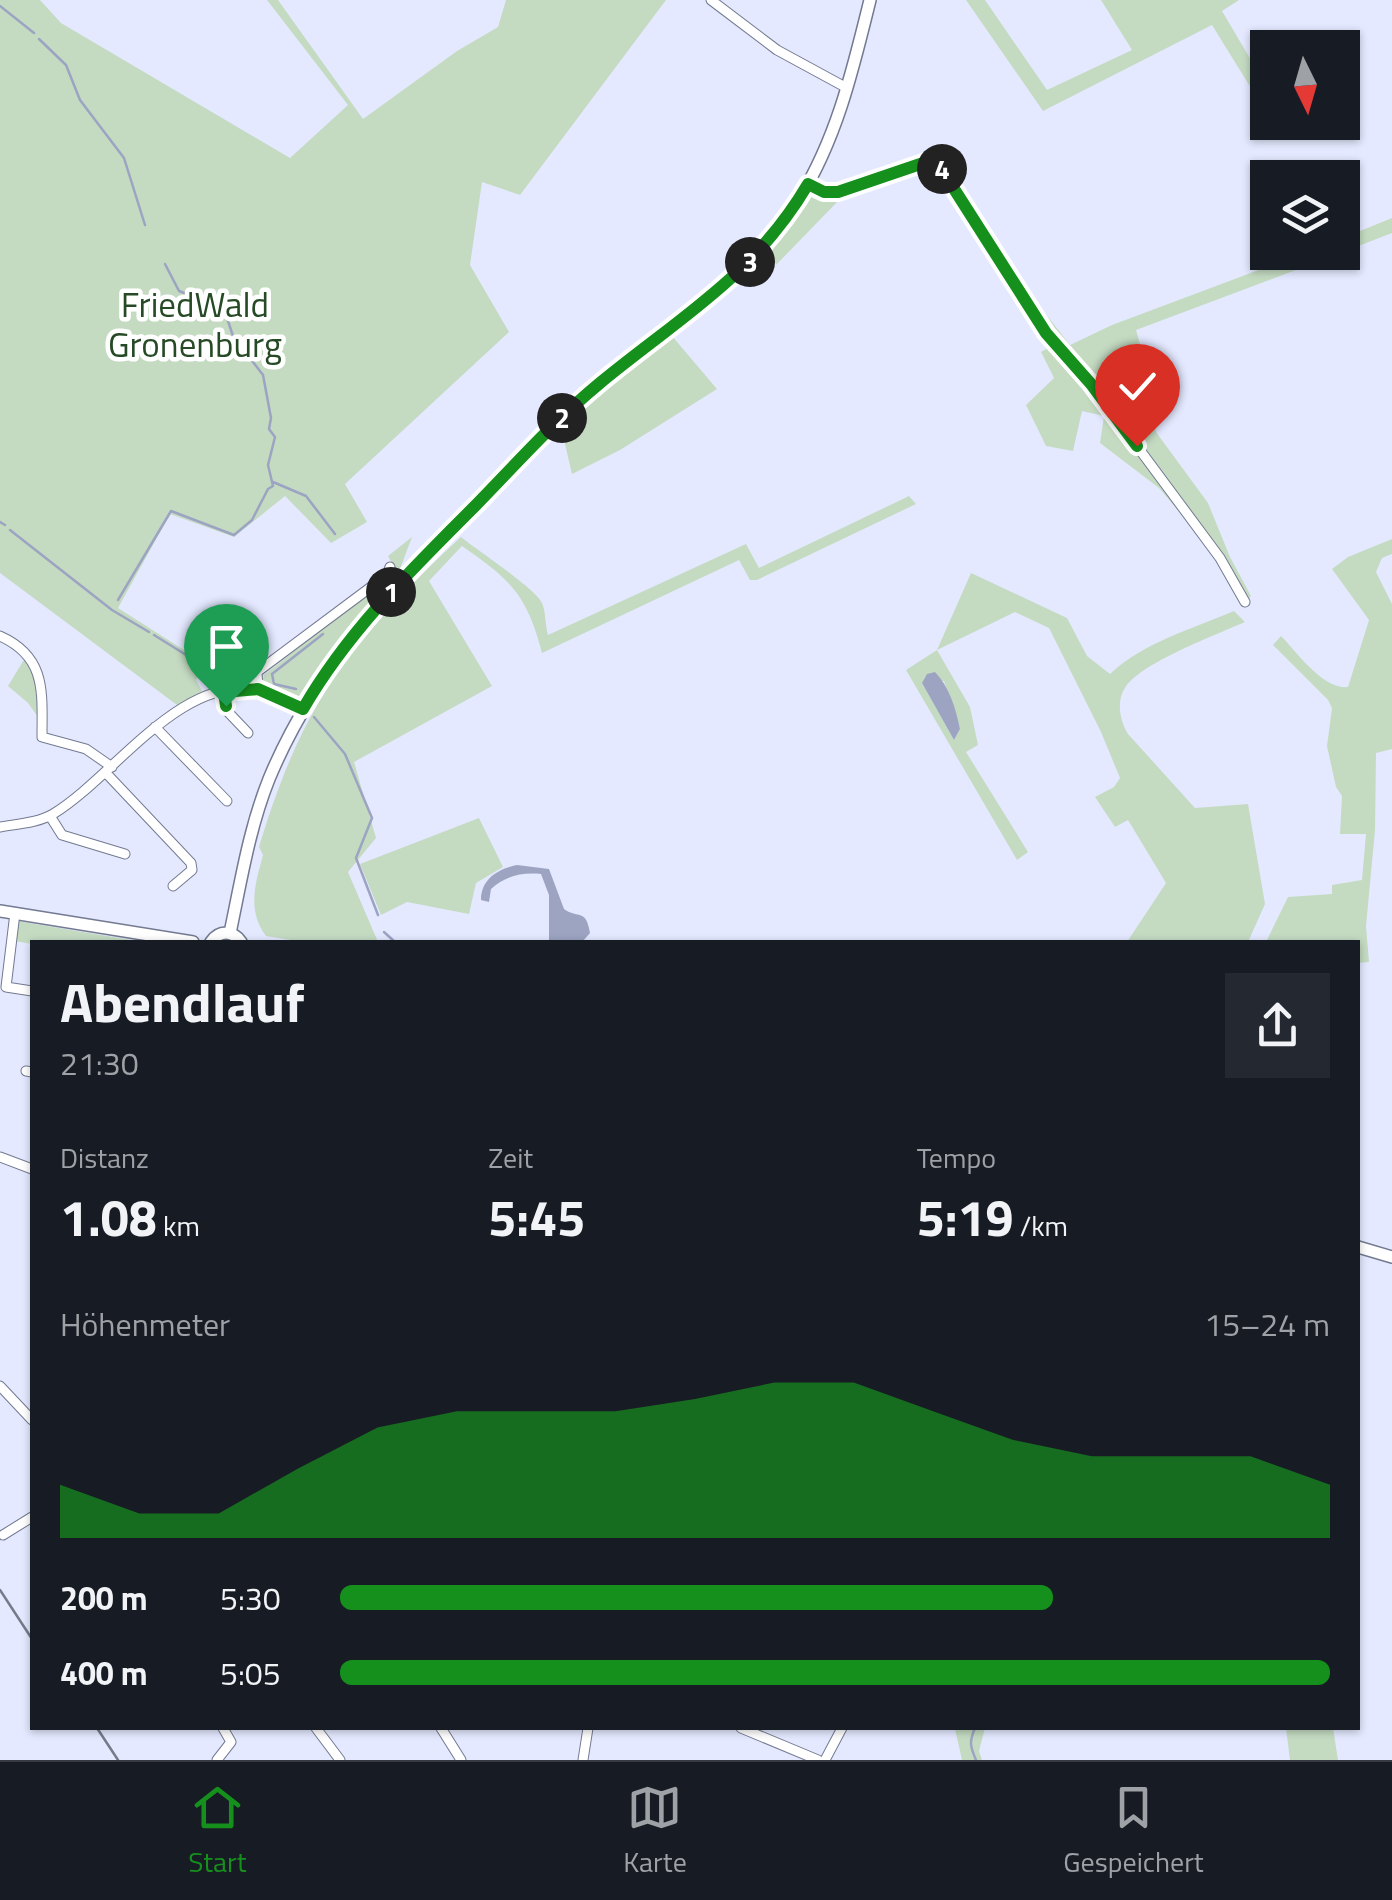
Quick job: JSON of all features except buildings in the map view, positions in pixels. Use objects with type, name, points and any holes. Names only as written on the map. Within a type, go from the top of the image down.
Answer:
[{"type":"main road","points":[[230,933],[250,834],[272,772],[303,709],[358,629],[407,574],[575,405],[744,269],[773,236],[808,184],[829,142],[870,0]]},
{"type":"main road","points":[[0,911],[181,940]]},
{"type":"main road","points":[[213,940],[230,933]]},
{"type":"main road","points":[[230,933],[239,940]]},
{"type":"main road","points":[[1360,1248],[1392,1256]]},
{"type":"street","points":[[712,0],[777,50],[847,88]]},
{"type":"street","points":[[808,184],[824,192],[838,192],[935,159],[1046,333],[1091,384],[1210,545],[1245,602]]},
{"type":"street","points":[[258,689],[257,672],[387,575],[390,567]]},
{"type":"street","points":[[0,636],[15,643],[32,660],[42,684],[42,737],[86,748],[191,862],[192,870],[174,886]]},
{"type":"street","points":[[0,827],[50,816],[178,708],[224,692],[258,689],[303,709]]},
{"type":"street","points":[[224,692],[228,712],[248,733]]},
{"type":"street","points":[[156,727],[226,801]]},
{"type":"street","points":[[50,816],[62,836],[124,854]]},
{"type":"street","points":[[15,913],[6,987],[30,991]]},
{"type":"street","points":[[0,1157],[30,1168]]},
{"type":"street","points":[[0,1386],[30,1418]]},
{"type":"street","points":[[3,1535],[30,1518]]},
{"type":"street","points":[[217,1760],[231,1742],[224,1730]]},
{"type":"street","points":[[317,1730],[338,1759]]},
{"type":"street","points":[[443,1730],[461,1760]]},
{"type":"street","points":[[582,1760],[588,1730]]},
{"type":"street","points":[[746,1730],[818,1760]]},
{"type":"street","points":[[826,1760],[841,1730]]},
{"type":"green space","name":"FriedWald Gronenburg","points":[[0,0],[40,0],[61,23],[290,158],[348,105],[267,0],[278,0],[363,119],[457,51],[498,27],[506,0],[666,0],[520,195],[482,182],[470,265],[509,332],[345,484],[367,522],[331,543],[285,496],[234,537],[170,514],[118,608],[206,664],[196,680],[202,691],[177,705],[0,573]]},
{"type":"green space","points":[[966,0],[985,0],[1047,90],[1132,50],[1101,0],[1239,0],[1222,11],[1250,58],[1250,86],[1212,25],[1043,111]]},
{"type":"green space","points":[[845,192],[776,265],[771,250],[811,196]]},
{"type":"green space","points":[[1392,218],[1392,233],[1360,245],[1360,231]]},
{"type":"green space","points":[[1259,270],[1296,270],[1136,330],[1151,383],[1156,432],[1208,503],[1251,596],[1246,601],[1205,542],[1159,488],[1100,443],[1104,416],[1082,411],[1073,451],[1046,446],[1026,405],[1054,378],[1041,352],[1050,347],[1006,276],[1012,271],[1070,345],[1112,325]]},
{"type":"green space","points":[[672,336],[717,389],[620,450],[572,474],[561,427]]},
{"type":"green space","points":[[909,496],[916,504],[757,580],[750,580],[739,560],[542,653],[530,617],[515,590],[462,546],[429,581],[492,686],[354,762],[376,838],[348,872],[377,940],[291,940],[266,936],[255,907],[255,887],[263,855],[259,847],[293,752],[335,676],[361,642],[461,537],[537,597],[548,635],[746,544],[759,568]]},
{"type":"green space","points":[[412,537],[400,569],[297,699],[262,683],[264,675],[396,570],[388,556]]},
{"type":"green space","points":[[1392,539],[1392,554],[1382,558],[1376,572],[1392,604],[1392,749],[1376,753],[1375,830],[1366,926],[1369,962],[1360,963],[1360,940],[1267,940],[1288,897],[1332,894],[1332,885],[1362,880],[1366,834],[1340,834],[1342,796],[1336,787],[1327,746],[1332,708],[1273,645],[1281,636],[1329,683],[1348,687],[1369,620],[1332,569],[1348,557]]},
{"type":"green space","points":[[971,573],[1067,618],[1087,656],[1110,674],[1153,645],[1234,611],[1245,622],[1146,669],[1125,688],[1120,705],[1128,734],[1195,808],[1248,804],[1265,904],[1249,940],[1128,940],[1166,883],[1128,820],[1115,827],[1095,797],[1114,787],[1120,778],[1049,628],[1015,612],[937,650]]},
{"type":"green space","points":[[937,650],[970,707],[978,745],[966,752],[1028,852],[1017,860],[906,670]],"holes":[[[944,681],[960,729],[954,740],[922,683]]]},
{"type":"green space","points":[[25,658],[36,686],[38,717],[8,686]]},
{"type":"green space","points":[[479,818],[503,867],[476,883],[469,914],[407,902],[381,915],[360,864]]},
{"type":"green space","points":[[17,921],[131,940],[30,940],[30,944],[14,941]]},
{"type":"green space","points":[[955,1730],[984,1730],[979,1751],[982,1760],[962,1760]]},
{"type":"green space","points":[[1286,1730],[1333,1730],[1338,1760],[1290,1760]]},
{"type":"water","points":[[935,672],[948,691],[956,714],[960,729],[954,740],[922,683],[927,674]]},
{"type":"water","points":[[517,865],[549,869],[564,909],[581,915],[590,933],[584,940],[549,940],[549,895],[541,874],[508,878],[491,889],[489,902],[481,900],[484,886],[503,869]]},
{"type":"waterway","points":[[0,6],[34,33]]},
{"type":"waterway","points":[[39,39],[66,65],[80,100],[124,158],[145,225]]},
{"type":"waterway","points":[[118,600],[171,511],[234,535],[252,520],[273,486],[268,465],[275,437],[269,429],[271,418],[263,375],[233,336],[226,315],[217,306],[179,291],[165,264]]},
{"type":"waterway","points":[[273,482],[306,496],[335,534]]},
{"type":"waterway","points":[[0,522],[5,525]]},
{"type":"waterway","points":[[10,530],[112,610],[149,632]]},
{"type":"waterway","points":[[296,689],[274,684],[272,674],[323,634]]},
{"type":"waterway","points":[[154,635],[199,663]]},
{"type":"waterway","points":[[314,717],[345,754],[372,818],[356,858],[378,915]]},
{"type":"waterway","points":[[384,932],[393,940]]},
{"type":"waterway","points":[[974,1730],[971,1744],[976,1760]]},
{"type":"railway","points":[[0,1590],[30,1636]]},
{"type":"railway","points":[[98,1730],[118,1760]]},
{"type":"route","points":[[226,706],[224,692],[258,689],[303,709],[358,629],[407,574],[575,405],[744,269],[773,236],[808,184],[824,192],[838,192],[935,159],[1046,333],[1091,384],[1137,446]]}]
